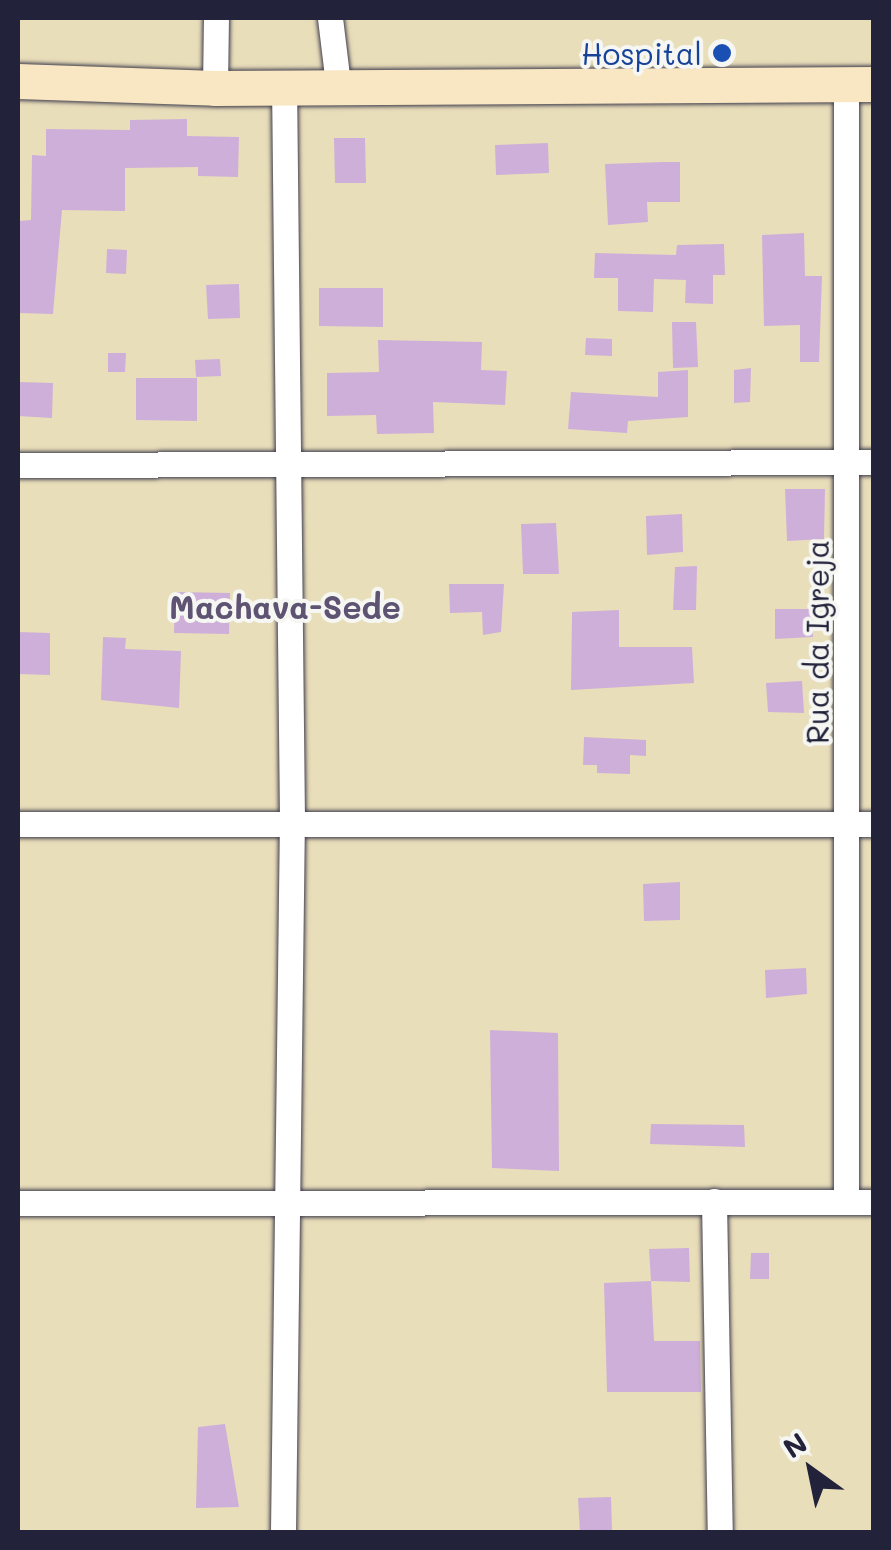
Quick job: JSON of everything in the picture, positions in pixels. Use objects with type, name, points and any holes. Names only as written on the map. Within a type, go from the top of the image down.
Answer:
[{"type":"main road","points":[[18,81],[215,88],[338,84],[860,83]]},
{"type":"street","points":[[215,88],[216,18]]},
{"type":"street","points":[[330,18],[338,84]]},
{"type":"street","name":"Rua da Igreja","points":[[846,1200],[861,824],[860,83]]},
{"type":"street","points":[[283,1532],[292,820],[292,466],[284,86]]},
{"type":"street","points":[[18,465],[862,463]]},
{"type":"street","points":[[18,824],[292,820],[861,824]]},
{"type":"street","points":[[18,1203],[290,1198],[874,1202]]},
{"type":"street","points":[[714,1201],[720,1532]]},
{"type":"building","points":[[187,119],[187,136],[239,137],[238,177],[198,176],[198,167],[125,168],[125,211],[62,210],[53,314],[18,313],[18,221],[31,220],[32,155],[46,156],[46,129],[130,130],[130,120]]},
{"type":"building","points":[[334,138],[365,138],[366,183],[335,183]]},
{"type":"building","points":[[548,143],[549,173],[496,175],[495,145]]},
{"type":"building","points":[[680,162],[680,202],[647,202],[648,222],[608,225],[605,164]]},
{"type":"building","points":[[804,233],[805,276],[822,276],[819,362],[800,362],[800,325],[764,326],[762,235]]},
{"type":"building","points":[[724,244],[725,275],[713,275],[713,304],[685,303],[686,280],[654,279],[653,312],[618,311],[618,278],[594,278],[595,253],[676,255],[677,245]]},
{"type":"building","points":[[107,249],[127,250],[126,274],[106,273]]},
{"type":"building","points":[[239,284],[240,318],[208,319],[206,285]]},
{"type":"building","points":[[319,288],[383,288],[383,327],[319,326]]},
{"type":"building","points":[[672,322],[696,322],[698,367],[673,368]]},
{"type":"building","points":[[586,338],[612,339],[612,356],[585,355]]},
{"type":"building","points":[[378,340],[482,342],[481,370],[507,371],[505,405],[433,402],[434,433],[377,434],[376,415],[327,416],[327,373],[379,372]]},
{"type":"building","points":[[108,353],[126,353],[125,372],[108,372]]},
{"type":"building","points":[[220,359],[221,376],[196,377],[195,360]]},
{"type":"building","points":[[751,368],[750,402],[734,403],[734,370]]},
{"type":"building","points":[[688,370],[688,417],[628,421],[627,433],[568,429],[571,392],[658,397],[658,372]]},
{"type":"building","points":[[136,378],[197,378],[197,421],[136,420]]},
{"type":"building","points":[[18,382],[53,383],[52,418],[18,416]]},
{"type":"building","points":[[785,489],[825,489],[824,539],[787,541]]},
{"type":"building","points":[[682,514],[683,552],[647,555],[646,516]]},
{"type":"building","points":[[556,523],[559,574],[523,574],[521,524]]},
{"type":"building","points":[[697,566],[696,610],[673,610],[675,567]]},
{"type":"building","points":[[449,584],[504,584],[501,632],[483,635],[482,612],[450,613]]},
{"type":"building","points":[[175,592],[230,593],[229,634],[174,633]]},
{"type":"building","points":[[775,609],[812,609],[813,637],[775,639]]},
{"type":"building","points":[[619,610],[619,647],[692,647],[694,683],[571,690],[572,612]]},
{"type":"building","points":[[18,632],[50,633],[50,675],[18,674]]},
{"type":"building","points":[[103,637],[126,638],[125,649],[181,651],[179,708],[101,700]]},
{"type":"building","points":[[802,681],[804,713],[768,712],[766,683]]},
{"type":"building","points":[[584,737],[646,740],[646,756],[630,755],[630,774],[597,773],[597,765],[583,765]]},
{"type":"building","points":[[680,882],[680,920],[644,921],[643,884]]},
{"type":"building","points":[[806,968],[807,994],[766,998],[765,970]]},
{"type":"building","points":[[490,1030],[558,1033],[559,1171],[492,1168]]},
{"type":"building","points":[[651,1124],[744,1125],[745,1147],[650,1144]]},
{"type":"building","points":[[689,1248],[690,1282],[651,1281],[649,1249]]},
{"type":"building","points":[[751,1253],[769,1253],[769,1279],[750,1279]]},
{"type":"building","points":[[651,1281],[654,1341],[700,1341],[701,1392],[607,1392],[604,1283]]},
{"type":"building","points":[[225,1424],[239,1507],[196,1508],[198,1427]]},
{"type":"building","points":[[611,1497],[612,1532],[580,1532],[578,1498]]},
{"type":"place","name":"Hospital","points":[[722,53]]},
{"type":"district","name":"Machava-Sede","points":[[285,606]]}]
